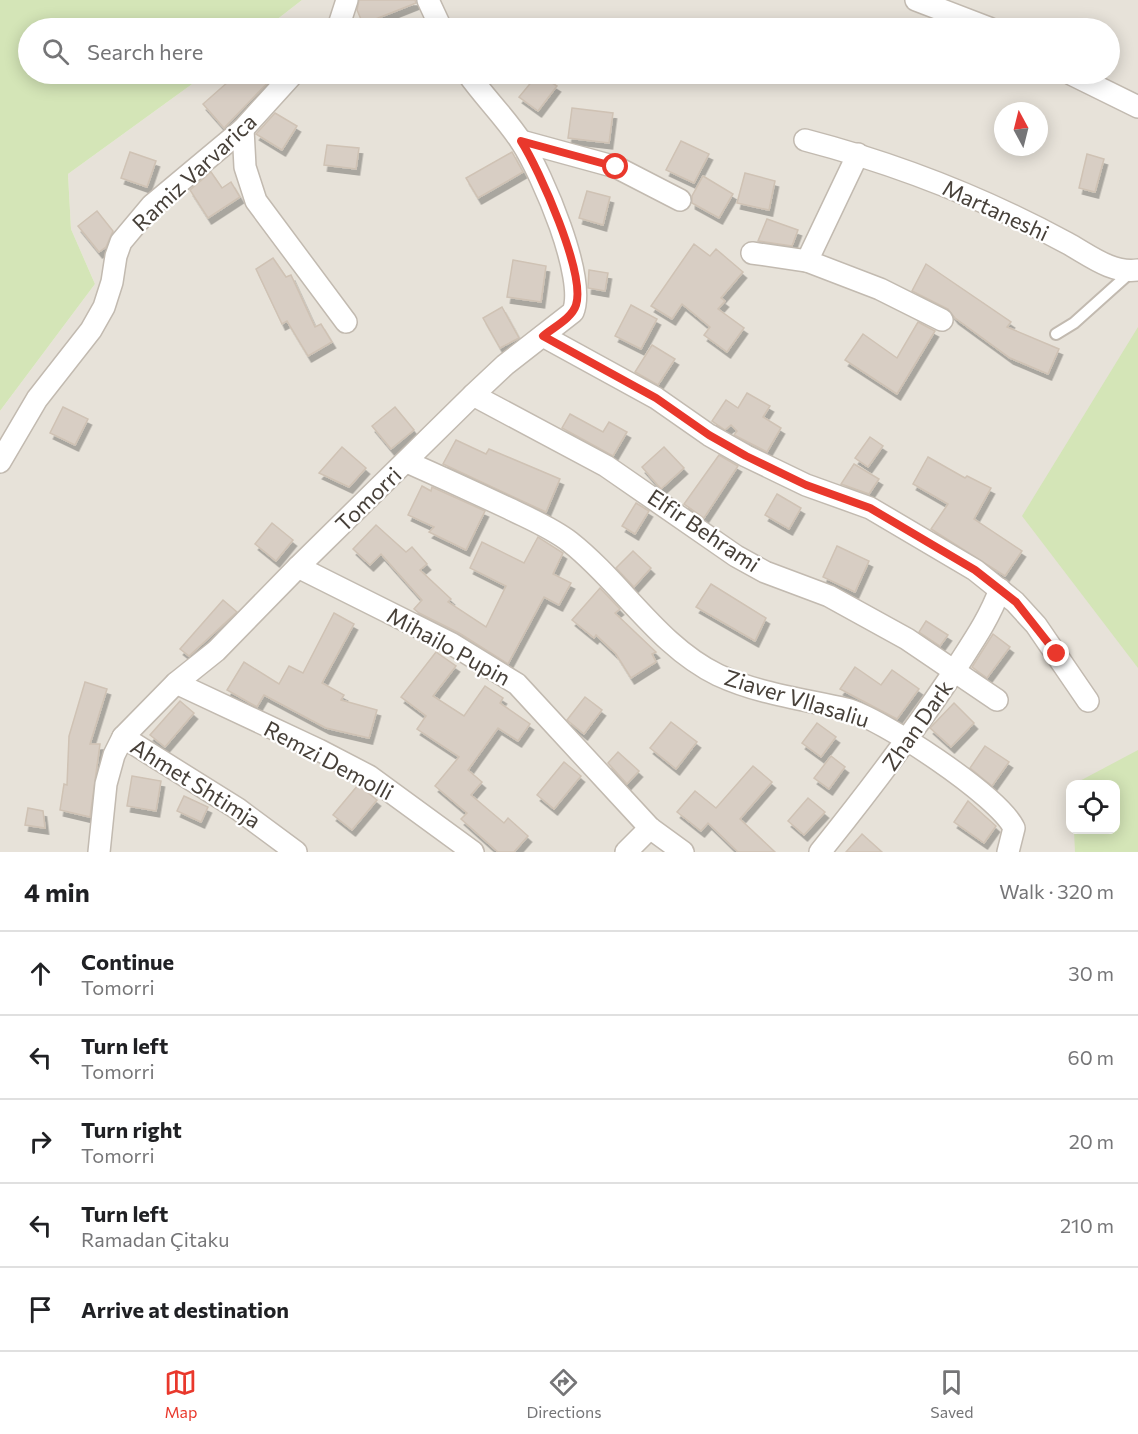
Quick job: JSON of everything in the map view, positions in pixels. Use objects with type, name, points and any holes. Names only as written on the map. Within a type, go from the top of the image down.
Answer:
[{"type":"street","points":[[341,18],[347,0]]},
{"type":"street","points":[[428,0],[436,18]]},
{"type":"street","points":[[923,2],[964,18]]},
{"type":"street","name":"Ramiz Varvarica","points":[[0,462],[37,399],[91,330],[104,307],[121,242],[165,192],[243,129],[284,84]]},
{"type":"street","name":"Tomorri","points":[[99,852],[106,784],[114,755],[123,737],[176,683],[216,651],[473,395],[573,312],[577,302],[576,289],[566,239],[535,163],[521,141],[476,84]]},
{"type":"street","points":[[1091,84],[1138,107]]},
{"type":"street","points":[[243,129],[245,167],[256,201],[346,322]]},
{"type":"street","name":"Martaneshi","points":[[805,140],[858,154],[1012,213],[1114,269],[1135,270]]},
{"type":"street","points":[[521,141],[616,167],[680,200]]},
{"type":"street","points":[[807,261],[858,154]]},
{"type":"street","points":[[752,253],[807,261],[880,289],[942,320]]},
{"type":"street","points":[[543,336],[656,398],[709,435],[746,456],[806,485],[870,508],[975,570],[1000,589],[1036,625],[1088,701]]},
{"type":"street","name":"Elfir Behrami","points":[[473,395],[598,461],[645,491],[736,556],[765,572],[829,596],[865,614],[998,700]]},
{"type":"street","name":"Ziaver Vllasaliu","points":[[406,462],[538,522],[568,540],[591,560],[670,642],[718,675],[774,695],[846,709],[872,718],[984,794],[1001,809],[1014,828],[1008,852]]},
{"type":"street","name":"Mihailo Pupin","points":[[298,567],[452,644],[517,684],[650,828],[683,852]]},
{"type":"street","name":"Zhan Dark","points":[[820,852],[906,741],[954,671],[982,630],[1000,589]]},
{"type":"street","name":"Remzi Demolli","points":[[176,683],[369,776],[473,852]]},
{"type":"street","name":"Ahmet Shtimja","points":[[123,737],[246,815],[296,852]]},
{"type":"street","points":[[626,852],[650,828]]},
{"type":"lane","name":"Martaneshi","points":[[1056,334],[1074,323],[1135,270]]},
{"type":"shaded area","points":[[302,0],[1138,0],[1138,852],[0,852],[0,411],[95,284],[71,229],[68,174],[192,84],[1120,84],[1120,18],[279,18]]},
{"type":"green space","points":[[0,0],[302,0],[279,18],[18,18],[18,84],[192,84],[68,174],[71,229],[95,284],[0,411]]},
{"type":"green space","points":[[1138,327],[1138,668],[1022,516]]},
{"type":"green space","points":[[1138,750],[1138,852],[1075,852],[1074,834],[1120,834],[1120,780],[1082,780]]},
{"type":"building","points":[[359,0],[415,0],[416,3],[378,18],[360,18],[357,10]]},
{"type":"building","points":[[226,84],[266,84],[224,128],[203,104]]},
{"type":"building","points":[[530,84],[557,86],[538,111],[519,97]]},
{"type":"building","points":[[572,108],[613,113],[609,143],[568,138]]},
{"type":"building","points":[[275,113],[297,126],[282,150],[256,134]]},
{"type":"building","points":[[681,141],[709,154],[694,183],[666,170]]},
{"type":"building","points":[[327,145],[359,148],[356,169],[324,165]]},
{"type":"building","points":[[130,152],[156,161],[147,187],[121,178]]},
{"type":"building","points":[[512,152],[523,172],[478,198],[466,178]]},
{"type":"building","points":[[1087,154],[1104,159],[1095,192],[1079,188]]},
{"type":"building","points":[[211,172],[222,188],[231,182],[240,197],[208,218],[190,190]]},
{"type":"building","points":[[745,173],[775,181],[769,210],[737,203]]},
{"type":"building","points":[[703,176],[733,194],[719,218],[692,203],[692,196]]},
{"type":"building","points":[[587,191],[610,197],[603,225],[579,218]]},
{"type":"building","points":[[97,211],[113,231],[106,247],[99,252],[78,226]]},
{"type":"building","points":[[767,219],[798,230],[792,246],[758,241]]},
{"type":"building","points":[[694,244],[710,256],[716,249],[743,272],[721,298],[725,301],[718,309],[744,328],[727,352],[704,335],[710,327],[682,304],[672,319],[651,306]]},
{"type":"building","points":[[273,258],[286,277],[291,275],[315,327],[321,324],[332,342],[308,356],[287,321],[282,324],[256,269]]},
{"type":"building","points":[[513,260],[546,266],[541,302],[507,297]]},
{"type":"building","points":[[926,264],[1011,322],[1007,327],[1059,349],[1048,374],[1010,358],[955,318],[948,309],[912,291]]},
{"type":"building","points":[[589,270],[608,273],[605,291],[588,288]]},
{"type":"building","points":[[631,305],[657,319],[641,349],[615,336]]},
{"type":"building","points":[[502,307],[519,338],[500,348],[483,318]]},
{"type":"building","points":[[918,322],[935,331],[897,394],[845,360],[863,334],[897,358]]},
{"type":"building","points":[[652,345],[675,359],[658,385],[635,372]]},
{"type":"building","points":[[747,393],[770,406],[763,417],[781,428],[767,452],[734,435],[737,431],[731,425],[725,430],[712,421],[726,400],[738,408]]},
{"type":"building","points":[[63,407],[88,419],[75,445],[50,433]]},
{"type":"building","points":[[395,407],[414,430],[391,449],[372,426]]},
{"type":"building","points":[[570,414],[603,432],[609,422],[627,432],[613,456],[562,428]]},
{"type":"building","points":[[870,437],[883,446],[868,467],[855,458]]},
{"type":"building","points":[[456,440],[486,454],[489,449],[560,479],[546,512],[443,464]]},
{"type":"building","points":[[342,447],[366,468],[349,487],[319,473]]},
{"type":"building","points":[[664,447],[684,468],[661,489],[642,467]]},
{"type":"building","points":[[719,455],[738,466],[704,518],[684,504]]},
{"type":"building","points":[[928,457],[965,478],[967,476],[991,488],[974,519],[1022,551],[1005,576],[931,529],[948,504],[913,484]]},
{"type":"building","points":[[854,464],[879,479],[869,494],[841,484]]},
{"type":"building","points":[[422,486],[431,491],[432,487],[485,511],[466,550],[429,532],[434,527],[408,515]]},
{"type":"building","points":[[777,494],[801,508],[789,529],[765,515]]},
{"type":"building","points":[[636,503],[649,511],[635,534],[622,526]]},
{"type":"building","points":[[272,523],[293,540],[276,561],[255,544]]},
{"type":"building","points":[[376,525],[406,552],[412,547],[427,564],[420,570],[451,599],[448,602],[486,627],[506,586],[470,568],[482,542],[524,563],[538,537],[563,553],[553,574],[571,583],[559,605],[544,597],[508,664],[459,633],[414,609],[422,600],[381,554],[370,565],[353,549]]},
{"type":"building","points":[[837,546],[869,561],[855,592],[823,577]]},
{"type":"building","points":[[633,551],[651,568],[634,587],[616,568]]},
{"type":"building","points":[[711,584],[766,618],[755,641],[696,607]]},
{"type":"building","points":[[600,588],[620,609],[615,613],[656,652],[652,654],[656,662],[631,678],[616,654],[596,635],[594,638],[572,620]]},
{"type":"building","points":[[223,600],[237,612],[189,656],[180,649]]},
{"type":"building","points":[[334,613],[354,624],[322,683],[344,695],[341,700],[377,710],[369,738],[326,728],[264,695],[257,707],[227,690],[244,662],[279,684],[289,666],[303,673]]},
{"type":"building","points":[[926,621],[948,635],[940,646],[919,632]]},
{"type":"building","points":[[993,634],[1010,647],[987,678],[972,667]]},
{"type":"building","points":[[436,652],[456,666],[433,696],[464,716],[485,686],[503,698],[500,703],[530,724],[518,741],[498,728],[468,770],[482,782],[471,795],[504,823],[508,818],[528,836],[514,852],[498,852],[461,819],[467,813],[435,786],[459,757],[417,729],[426,716],[401,697]]},
{"type":"building","points":[[855,667],[881,685],[892,670],[919,689],[897,719],[840,689]]},
{"type":"building","points":[[85,682],[107,689],[90,744],[100,744],[90,817],[60,810],[64,784],[67,785],[69,736]]},
{"type":"building","points":[[585,697],[602,710],[584,734],[567,720]]},
{"type":"building","points":[[180,701],[194,713],[165,747],[150,735]]},
{"type":"building","points":[[954,703],[974,723],[951,747],[930,728]]},
{"type":"building","points":[[671,722],[697,742],[676,769],[650,748]]},
{"type":"building","points":[[817,723],[836,737],[821,757],[802,743]]},
{"type":"building","points":[[985,746],[1009,762],[992,786],[970,768]]},
{"type":"building","points":[[618,752],[639,771],[627,784],[608,763]]},
{"type":"building","points":[[831,756],[845,767],[829,789],[814,778]]},
{"type":"building","points":[[564,762],[581,776],[554,809],[537,795]]},
{"type":"building","points":[[753,766],[772,782],[740,819],[775,852],[738,852],[708,823],[701,831],[677,812],[695,791],[716,808]]},
{"type":"building","points":[[132,776],[161,781],[156,811],[127,806]]},
{"type":"building","points":[[358,785],[377,800],[352,830],[333,815]]},
{"type":"building","points":[[184,796],[208,807],[201,822],[177,811]]},
{"type":"building","points":[[808,798],[825,812],[804,835],[788,821]]},
{"type":"building","points":[[968,801],[996,826],[984,843],[954,822]]},
{"type":"building","points":[[28,808],[43,811],[45,828],[25,825]]},
{"type":"building","points":[[862,834],[882,852],[846,852]]},
{"type":"route","points":[[616,167],[521,141],[535,163],[566,239],[576,289],[577,302],[573,312],[543,336],[656,398],[709,435],[746,456],[806,485],[870,508],[975,570],[1016,602],[1057,654]]}]
